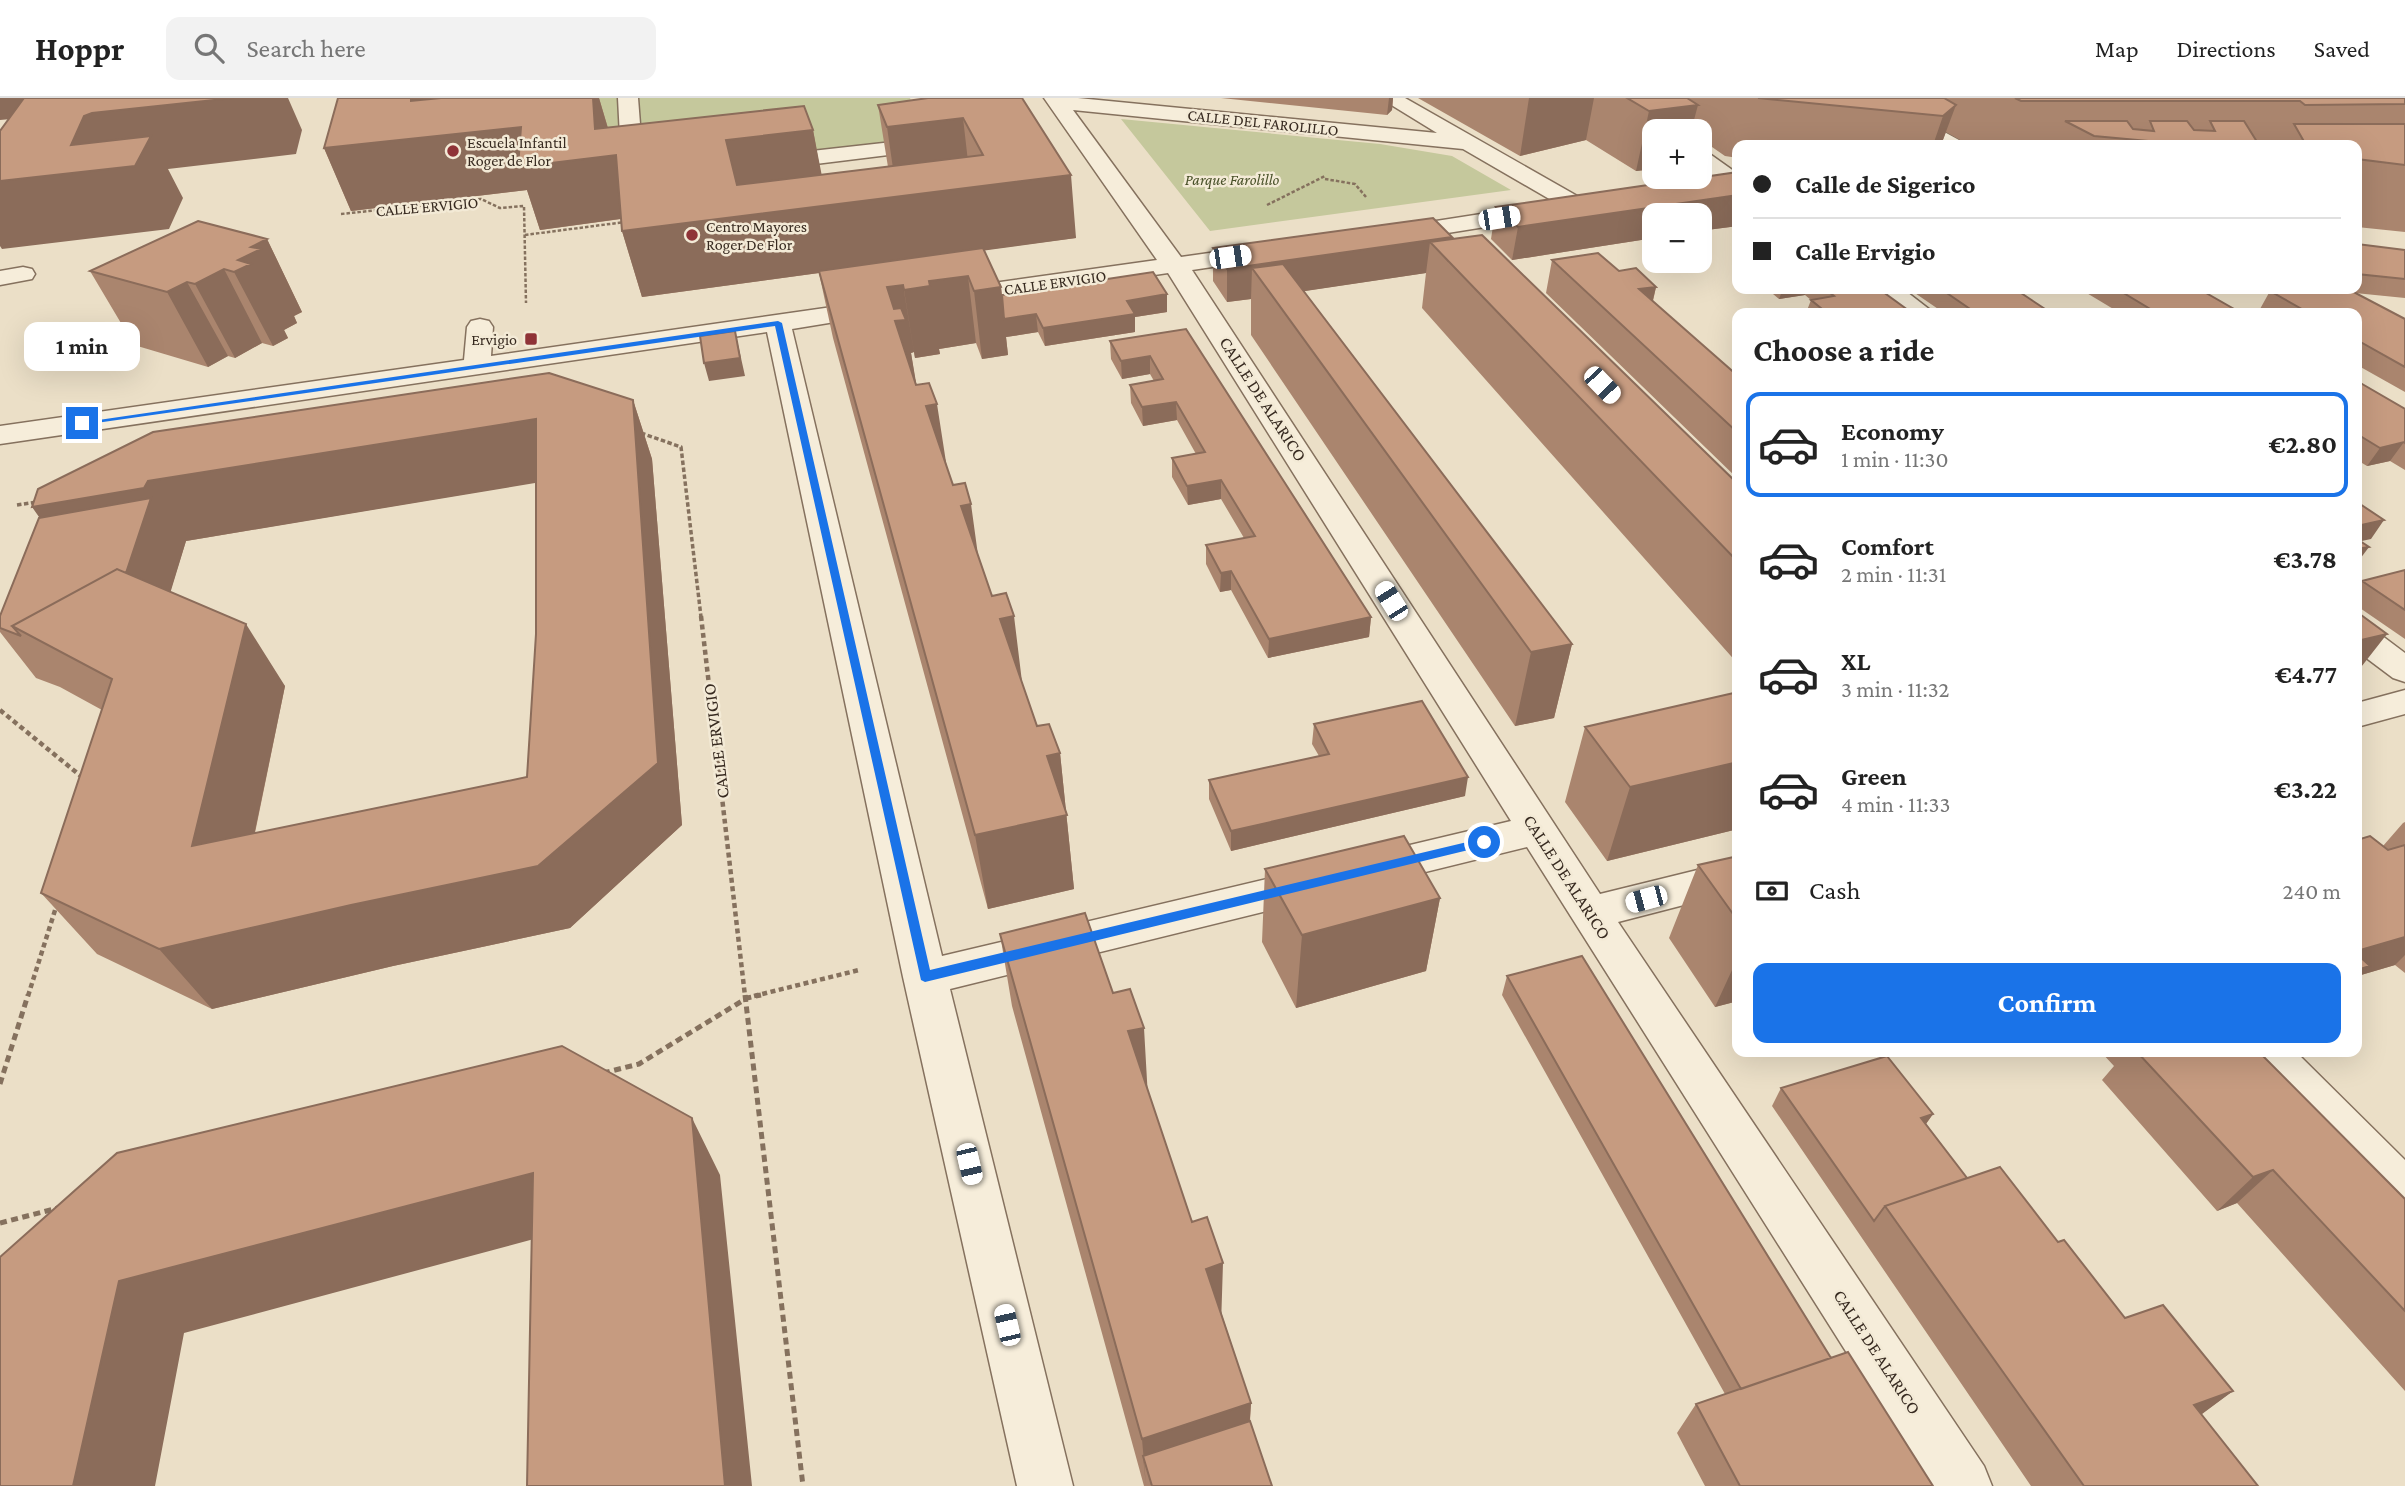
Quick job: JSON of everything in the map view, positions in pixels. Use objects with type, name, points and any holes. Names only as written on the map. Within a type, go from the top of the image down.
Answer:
[{"type":"street","points":[[628,98],[633,178],[660,175]]},
{"type":"street","points":[[1390,98],[1578,206]]},
{"type":"street","points":[[1867,98],[1942,140]]},
{"type":"street","name":"CALLE DEL FAROLILLO","points":[[1056,100],[1468,143]]},
{"type":"street","name":"CALLE DE ALARICO","points":[[1056,100],[1072,127],[1175,264],[1590,913],[1964,1486]]},
{"type":"street","points":[[920,121],[930,144]]},
{"type":"street","points":[[1046,130],[1072,127]]},
{"type":"street","points":[[741,166],[956,140]]},
{"type":"street","points":[[1712,166],[1732,180]]},
{"type":"street","points":[[1712,186],[1732,184]]},
{"type":"street","points":[[1365,238],[1605,202]]},
{"type":"street","points":[[1446,227],[1466,247]]},
{"type":"street","name":"CALLE ERVIGIO","points":[[0,435],[1284,249]]},
{"type":"street","points":[[1894,294],[1914,308]]},
{"type":"street","points":[[778,323],[925,977],[1045,1486]]},
{"type":"street","points":[[477,365],[480,327]]},
{"type":"street","points":[[2362,638],[2405,670]]},
{"type":"street","points":[[2362,714],[2405,702]]},
{"type":"street","points":[[925,977],[1537,830]]},
{"type":"street","points":[[1590,913],[1732,878]]},
{"type":"street","points":[[2271,1057],[2398,1175]]},
{"type":"path","points":[[1265,205],[1333,172]]},
{"type":"path","points":[[1321,178],[1355,184],[1370,201]]},
{"type":"path","name":"CALLE ERVIGIO","points":[[341,214],[481,199],[500,208],[524,206],[526,304]]},
{"type":"path","points":[[525,235],[634,221]]},
{"type":"path","name":"CALLE ERVIGIO","points":[[629,429],[681,447],[747,998]]},
{"type":"path","points":[[17,505],[44,501]]},
{"type":"path","points":[[0,710],[83,778]]},
{"type":"path","points":[[0,1084],[57,903]]},
{"type":"path","points":[[598,1074],[639,1064],[747,998],[859,970]]},
{"type":"path","points":[[747,998],[803,1486]]},
{"type":"path","points":[[0,1223],[68,1206]]},
{"type":"green space","points":[[441,98],[910,98],[930,144],[633,178],[434,162]]},
{"type":"green space","name":"Parque Farolillo","points":[[1121,119],[1380,144],[1452,156],[1511,190],[1210,231]]},
{"type":"building","points":[[24,98],[233,98],[92,113],[84,116],[71,145],[151,136],[135,166],[0,181],[0,131]]},
{"type":"building","points":[[338,98],[411,98],[411,101],[441,98],[593,98],[595,129],[804,106],[813,130],[726,140],[737,185],[983,155],[963,118],[887,127],[878,105],[928,98],[1022,98],[1071,175],[622,231],[616,155],[518,167],[521,127],[324,148]]},
{"type":"building","points":[[1627,98],[1687,98],[1698,105],[1649,111]]},
{"type":"building","points":[[1758,98],[1944,98],[1956,105],[1943,116]]},
{"type":"building","points":[[2015,98],[2405,98],[2405,104],[2305,105],[2300,101],[2021,101]]},
{"type":"building","points":[[2065,121],[2127,121],[2133,129],[2154,131],[2150,121],[2187,121],[2194,130],[2215,131],[2210,121],[2244,121],[2256,140],[2138,140],[2094,136]]},
{"type":"building","points":[[2294,124],[2405,124],[2405,165],[2362,160],[2362,140],[2303,140]]},
{"type":"building","points":[[1732,173],[1732,196],[1683,203],[1642,203],[1642,209],[1518,227],[1496,207],[1642,186],[1642,189],[1712,189],[1712,176]]},
{"type":"building","points":[[1433,218],[1452,237],[1227,269],[1213,248]]},
{"type":"building","points":[[198,221],[267,239],[251,247],[261,249],[238,260],[251,264],[234,272],[224,269],[195,284],[187,282],[167,292],[90,271]]},
{"type":"building","points":[[1482,235],[1732,478],[1732,556],[1430,242]]},
{"type":"building","points":[[2362,245],[2405,250],[2405,279],[2362,275]]},
{"type":"building","points":[[983,248],[1001,287],[974,291],[968,276],[929,281],[930,286],[904,290],[903,285],[887,287],[894,309],[901,308],[906,320],[895,321],[916,385],[929,383],[937,404],[926,406],[953,485],[965,483],[971,504],[961,506],[992,596],[1006,593],[1014,616],[1000,619],[1037,726],[1049,724],[1060,753],[1047,756],[1067,815],[975,835],[819,271]]},
{"type":"building","points":[[1598,253],[1619,271],[1636,268],[1656,287],[1639,289],[1732,371],[1732,427],[1552,260]]},
{"type":"building","points":[[1283,264],[1572,644],[1531,652],[1252,268]]},
{"type":"building","points":[[1153,272],[1167,294],[1127,301],[1135,314],[1043,328],[1036,314],[1004,319],[1002,295]]},
{"type":"building","points":[[1831,294],[1886,294],[1905,308],[1821,308],[1811,300],[1834,296]]},
{"type":"building","points":[[1948,294],[2022,294],[2044,308],[1969,308]]},
{"type":"building","points":[[2125,294],[2208,294],[2232,308],[2149,308]]},
{"type":"building","points":[[2275,294],[2358,294],[2405,319],[2405,367],[2362,343],[2362,308],[2300,308]]},
{"type":"building","points":[[1186,329],[1371,617],[1269,639],[1231,571],[1221,573],[1206,545],[1255,536],[1221,480],[1187,486],[1172,458],[1205,452],[1176,402],[1142,407],[1130,385],[1163,379],[1150,356],[1121,361],[1110,341]]},
{"type":"building","points":[[735,331],[740,358],[704,363],[700,336]]},
{"type":"building","points":[[549,373],[633,400],[658,763],[538,866],[159,949],[41,893],[112,679],[12,626],[117,569],[246,624],[192,846],[527,777],[536,634],[536,419],[148,481],[144,488],[32,507],[38,489],[153,432]]},
{"type":"building","points":[[2362,384],[2405,409],[2405,443],[2380,448],[2362,437]]},
{"type":"building","points":[[151,498],[126,573],[117,569],[12,626],[21,636],[0,628],[0,616],[39,518]]},
{"type":"building","points":[[2362,505],[2384,520],[2362,525]]},
{"type":"building","points":[[2405,570],[2405,610],[2362,581]]},
{"type":"building","points":[[2362,616],[2387,634],[2362,640]]},
{"type":"building","points":[[1732,693],[1732,763],[1630,787],[1585,727]]},
{"type":"building","points":[[1422,701],[1468,777],[1231,831],[1209,780],[1329,754],[1314,724]]},
{"type":"building","points":[[1404,836],[1440,898],[1302,935],[1265,869]]},
{"type":"building","points":[[2370,836],[2388,850],[2405,845],[2405,937],[2362,950],[2362,838]]},
{"type":"building","points":[[1732,857],[1732,913],[1698,865]]},
{"type":"building","points":[[1085,913],[1113,993],[1130,989],[1144,1028],[1128,1031],[1192,1222],[1207,1217],[1223,1263],[1206,1269],[1251,1403],[1142,1439],[1000,934]]},
{"type":"building","points":[[1582,956],[1831,1358],[1741,1389],[1507,976]]},
{"type":"building","points":[[2362,959],[2370,966],[2362,968]]},
{"type":"building","points":[[562,1046],[692,1118],[725,1486],[527,1486],[533,1173],[119,1281],[73,1486],[0,1486],[0,1257],[117,1153]]},
{"type":"building","points":[[1888,1057],[1933,1114],[1921,1118],[1967,1178],[1885,1206],[1874,1221],[1781,1088]]},
{"type":"building","points":[[2142,1057],[2264,1057],[2405,1199],[2405,1311],[2273,1170],[2253,1177]]},
{"type":"building","points":[[2000,1167],[2058,1242],[2064,1240],[2125,1318],[2163,1305],[2233,1391],[2194,1405],[2258,1486],[2084,1486],[1885,1206]]},
{"type":"building","points":[[1848,1352],[1933,1486],[1740,1486],[1696,1404]]},
{"type":"building","points":[[1250,1421],[1272,1486],[1152,1486],[1143,1456]]},
{"type":"place","name":"Escuela Infantil Roger de Flor","points":[[453,151]]},
{"type":"place","name":"Centro Mayores Roger De Flor","points":[[692,235]]},
{"type":"place","name":"Ervigio","points":[[531,339]]},
{"type":"route","points":[[82,423],[778,323],[925,977],[1484,842]]}]
